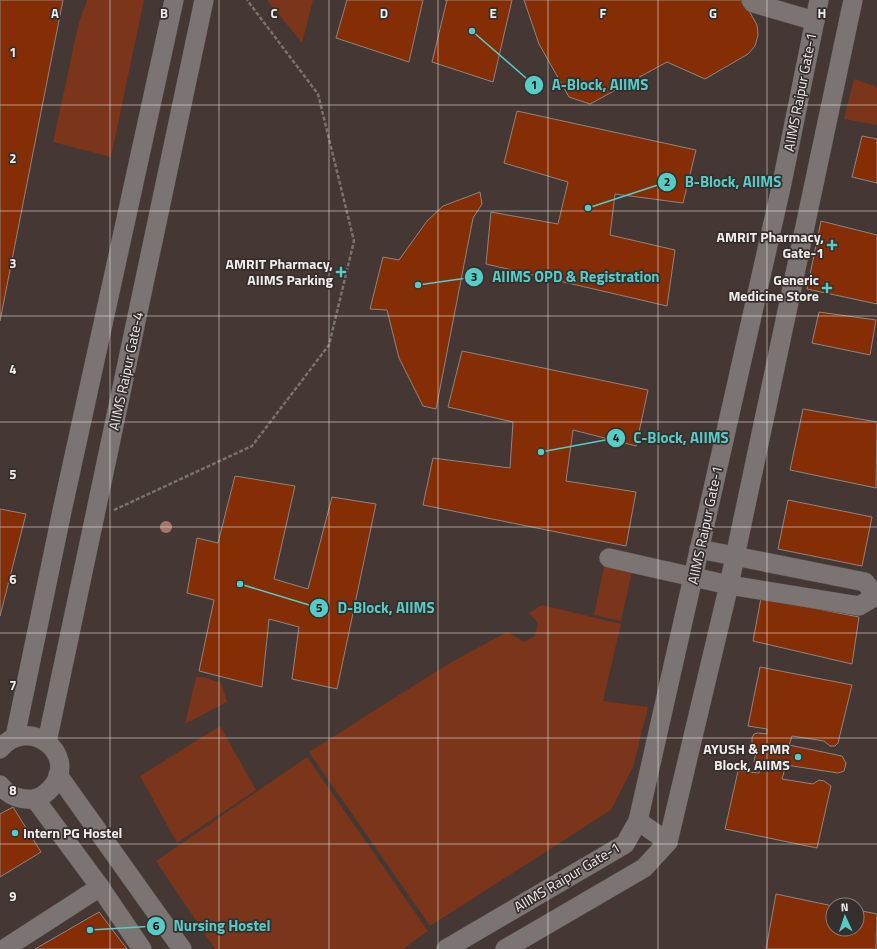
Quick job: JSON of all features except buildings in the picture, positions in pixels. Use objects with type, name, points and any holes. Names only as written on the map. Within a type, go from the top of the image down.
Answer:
[{"type":"lane","points":[[15,737],[62,511],[174,0]]},
{"type":"lane","name":"AIIMS Raipur Gate-4","points":[[47,742],[96,519],[204,0]]},
{"type":"lane","points":[[751,0],[753,3],[815,21]]},
{"type":"lane","name":"AIIMS Raipur Gate-1","points":[[446,949],[625,844],[638,821],[782,184],[819,0]]},
{"type":"lane","points":[[505,949],[644,868],[668,842],[729,585],[853,0]]},
{"type":"lane","points":[[782,184],[812,191]]},
{"type":"lane","points":[[609,558],[729,585],[859,606],[876,596],[865,582],[699,549]]},
{"type":"lane","points":[[0,749],[4,744],[15,737],[32,735],[47,742],[58,757],[58,776],[50,790],[35,799],[16,798],[7,793],[0,785]]},
{"type":"lane","points":[[58,776],[182,949]]},
{"type":"lane","points":[[35,799],[100,887],[142,949]]},
{"type":"lane","points":[[638,821],[668,842]]},
{"type":"lane","points":[[596,860],[609,888]]},
{"type":"lane","points":[[4,949],[100,887]]},
{"type":"path","points":[[96,519],[252,446],[329,345],[354,241],[318,94],[247,0]]},
{"type":"shaded area","points":[[0,0],[877,0],[877,949],[0,949]]},
{"type":"shaded area","points":[[87,0],[144,0],[111,157],[53,142],[79,22]]},
{"type":"shaded area","points":[[267,0],[313,0],[302,43]]},
{"type":"shaded area","points":[[854,79],[877,87],[877,125],[844,119]]},
{"type":"shaded area","points":[[605,562],[633,568],[621,621],[594,615]]},
{"type":"shaded area","points":[[542,605],[621,624],[603,701],[648,707],[633,767],[611,810],[430,926],[309,752],[448,664],[507,632],[524,642],[535,636],[538,623],[529,613]]},
{"type":"shaded area","points":[[196,677],[203,677],[221,683],[227,702],[185,724]]},
{"type":"shaded area","points":[[220,726],[256,790],[177,843],[140,776]]},
{"type":"shaded area","points":[[307,757],[428,931],[403,949],[215,949],[156,861]]},
{"type":"place","name":"A-Block, AIIMS","points":[[472,31]]},
{"type":"place","name":"B-Block, AIIMS","points":[[588,208]]},
{"type":"place","name":"AMRIT Pharmacy, Gate-1","points":[[832,245]]},
{"type":"place","name":"AMRIT Pharmacy, AIIMS Parking","points":[[341,272]]},
{"type":"place","name":"AIIMS OPD & Registration","points":[[418,285]]},
{"type":"place","name":"Generic Medicine Store","points":[[827,288]]},
{"type":"place","name":"C-Block, AIIMS","points":[[541,452]]},
{"type":"place","name":"D-Block, AIIMS","points":[[240,584]]},
{"type":"place","name":"AYUSH & PMR Block, AIIMS","points":[[798,757]]},
{"type":"place","name":"Intern PG Hostel","points":[[15,833]]},
{"type":"place","name":"Nursing Hostel","points":[[90,930]]}]
